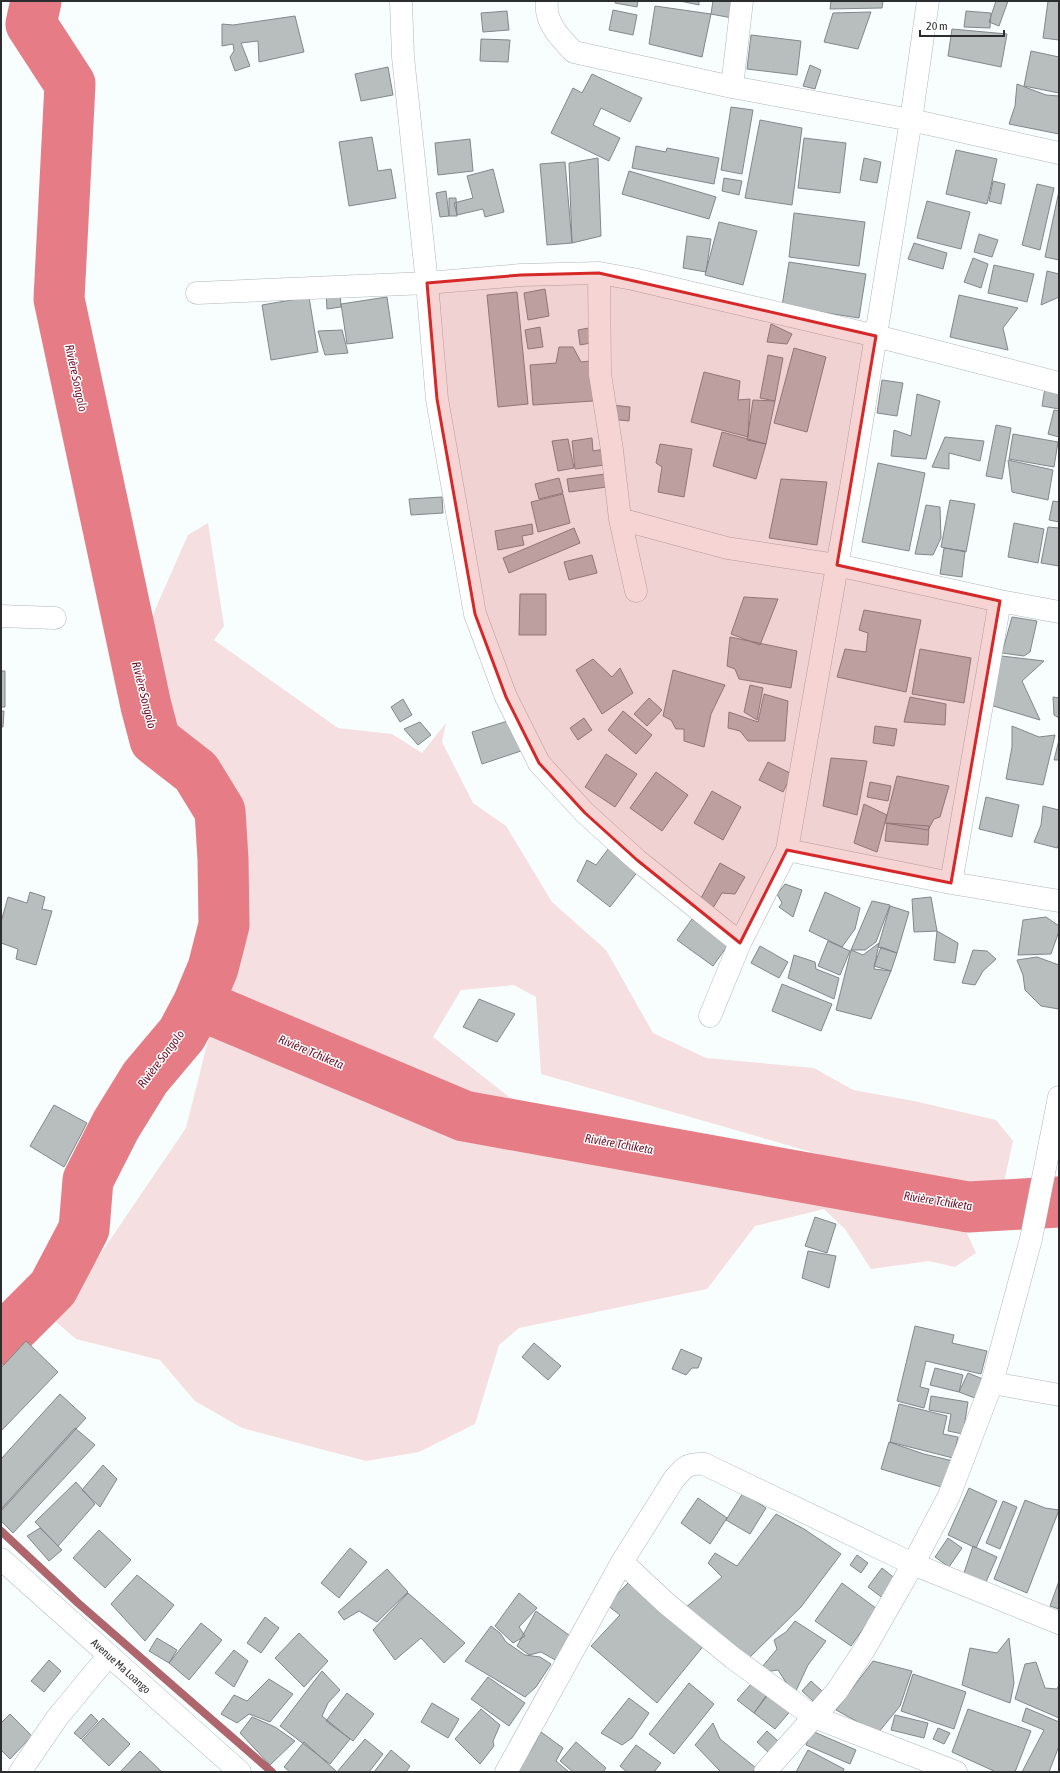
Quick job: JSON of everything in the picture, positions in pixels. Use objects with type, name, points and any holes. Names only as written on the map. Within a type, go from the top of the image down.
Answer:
[{"type":"street","points":[[401,1],[403,57],[427,283],[437,398],[475,614],[506,697],[539,763],[585,813],[637,860],[740,943]]},
{"type":"street","points":[[547,1],[546,10],[556,33],[574,52],[732,87],[911,120],[1059,153]]},
{"type":"street","points":[[732,87],[742,1]]},
{"type":"street","points":[[710,1016],[740,943],[787,850],[876,336],[911,120],[928,1]]},
{"type":"street","points":[[600,274],[600,374],[612,450],[620,519],[636,591]]},
{"type":"street","points":[[197,293],[427,283],[522,275],[600,274],[633,280],[876,336],[1059,383]]},
{"type":"street","points":[[620,519],[727,548],[837,565],[1000,601],[1059,612]]},
{"type":"street","points":[[951,883],[1000,601]]},
{"type":"street","points":[[1,616],[54,618]]},
{"type":"street","points":[[787,850],[951,883],[1059,901]]},
{"type":"street","points":[[765,1772],[837,1691],[864,1650],[913,1564],[949,1496],[992,1383],[1031,1240],[1059,1097]]},
{"type":"street","points":[[992,1383],[1059,1395]]},
{"type":"street","points":[[506,1772],[622,1562],[674,1479],[684,1467],[692,1463],[704,1464],[913,1564],[1059,1623]]},
{"type":"street","name":"Avenue Ma Loango","points":[[1,1560],[240,1772]]},
{"type":"street","points":[[622,1562],[667,1604],[733,1658],[814,1717],[956,1772]]},
{"type":"street","points":[[20,1772],[57,1718],[109,1655]]},
{"type":"highlighted area","points":[[599,273],[876,336],[837,565],[1000,601],[951,883],[787,850],[740,943],[637,860],[585,813],[539,763],[506,697],[475,614],[437,399],[427,283],[521,275]]},
{"type":"shaded area","points":[[208,523],[224,626],[214,640],[338,728],[392,734],[422,753],[446,723],[442,742],[473,803],[506,826],[552,902],[606,950],[653,1033],[706,1058],[814,1068],[853,1090],[914,1101],[996,1120],[1013,1141],[1002,1191],[884,1173],[541,1074],[536,997],[514,985],[461,990],[433,1037],[547,1127],[618,1133],[701,1161],[884,1198],[964,1227],[976,1253],[955,1267],[929,1261],[871,1269],[845,1229],[824,1209],[755,1226],[707,1289],[519,1328],[499,1345],[475,1424],[419,1452],[366,1461],[242,1428],[195,1401],[160,1360],[76,1339],[55,1321],[186,1128],[208,1041],[184,1028],[211,962],[216,888],[216,826],[190,765],[147,725],[136,663],[136,653],[188,535]]},
{"type":"building","points":[[616,1],[638,1],[637,7],[615,3]]},
{"type":"building","points":[[680,1],[699,1],[699,5]]},
{"type":"building","points":[[713,1],[735,1],[732,18],[711,14]]},
{"type":"building","points":[[831,1],[883,1],[882,8],[830,9]]},
{"type":"building","points":[[996,1],[1008,1],[999,26],[989,22]]},
{"type":"building","points":[[1048,1],[1059,1],[1059,40],[1043,38]]},
{"type":"building","points":[[655,6],[711,14],[702,57],[649,44]]},
{"type":"building","points":[[613,10],[637,15],[633,35],[609,30]]},
{"type":"building","points":[[507,11],[509,30],[483,32],[481,13]]},
{"type":"building","points":[[966,11],[991,13],[990,28],[964,27]]},
{"type":"building","points":[[871,12],[858,49],[824,42],[833,13]]},
{"type":"building","points":[[295,16],[304,52],[259,62],[258,41],[241,43],[250,66],[235,71],[230,57],[234,51],[233,44],[222,46],[222,24],[233,25]]},
{"type":"building","points":[[952,29],[1007,34],[1001,67],[948,56]]},
{"type":"building","points":[[751,35],[801,41],[797,75],[747,69]]},
{"type":"building","points":[[481,39],[510,40],[508,62],[480,61]]},
{"type":"building","points":[[1031,51],[1059,57],[1059,93],[1024,86]]},
{"type":"building","points":[[810,65],[821,70],[815,89],[803,86]]},
{"type":"building","points":[[388,67],[393,95],[361,101],[355,74]]},
{"type":"building","points":[[592,74],[642,98],[630,122],[601,108],[593,125],[620,138],[609,161],[551,133],[573,88],[582,93]]},
{"type":"building","points":[[1017,84],[1046,95],[1059,96],[1059,134],[1009,124],[1015,106]]},
{"type":"building","points":[[731,107],[753,110],[742,174],[721,170]]},
{"type":"building","points":[[760,120],[802,128],[792,205],[745,198]]},
{"type":"building","points":[[372,137],[378,171],[391,169],[396,198],[349,206],[339,142]]},
{"type":"building","points":[[804,138],[846,143],[840,193],[798,188]]},
{"type":"building","points":[[470,139],[473,171],[438,175],[435,143]]},
{"type":"building","points":[[636,146],[666,152],[667,148],[719,158],[714,184],[632,168]]},
{"type":"building","points":[[956,150],[997,159],[987,204],[946,194]]},
{"type":"building","points":[[598,158],[601,236],[572,243],[569,163]]},
{"type":"building","points":[[864,158],[881,162],[877,183],[860,180]]},
{"type":"building","points":[[565,162],[572,243],[547,245],[540,164]]},
{"type":"building","points":[[493,169],[504,212],[485,217],[483,209],[457,215],[454,203],[473,198],[467,176]]},
{"type":"building","points":[[629,171],[716,197],[709,219],[622,194]]},
{"type":"building","points":[[724,178],[742,181],[739,195],[722,191]]},
{"type":"building","points":[[993,181],[1005,184],[1001,204],[989,201]]},
{"type":"building","points":[[1037,184],[1054,188],[1040,250],[1022,245]]},
{"type":"building","points":[[446,191],[449,216],[440,217],[436,193]]},
{"type":"building","points":[[1059,191],[1059,260],[1045,257]]},
{"type":"building","points":[[449,198],[456,198],[457,216],[449,216]]},
{"type":"building","points":[[927,201],[970,212],[961,249],[917,238]]},
{"type":"building","points":[[794,213],[865,222],[859,266],[789,257]]},
{"type":"building","points":[[719,222],[757,231],[743,285],[705,275]]},
{"type":"building","points":[[979,234],[998,240],[992,257],[974,252]]},
{"type":"building","points":[[687,236],[711,239],[706,272],[683,268]]},
{"type":"building","points":[[914,243],[947,253],[943,269],[908,259]]},
{"type":"building","points":[[973,258],[988,264],[981,288],[964,282]]},
{"type":"building","points":[[789,262],[866,274],[859,318],[782,306]]},
{"type":"building","points":[[994,265],[1034,274],[1027,302],[988,293]]},
{"type":"building","points":[[1047,271],[1059,274],[1059,297],[1041,305]]},
{"type":"building","points":[[545,289],[549,316],[528,320],[524,293]]},
{"type":"building","points":[[340,291],[341,307],[327,309],[326,292]]},
{"type":"building","points":[[517,292],[528,404],[498,407],[487,295]]},
{"type":"building","points":[[959,295],[1018,308],[1003,328],[1008,350],[950,337]]},
{"type":"building","points":[[309,297],[318,352],[271,360],[262,305]]},
{"type":"building","points":[[387,297],[393,338],[347,344],[341,304]]},
{"type":"building","points":[[771,324],[792,334],[787,344],[767,342]]},
{"type":"building","points":[[540,327],[543,347],[528,349],[525,330]]},
{"type":"building","points":[[594,327],[596,342],[580,345],[578,330]]},
{"type":"building","points":[[342,330],[348,353],[325,355],[318,331]]},
{"type":"building","points":[[559,347],[573,347],[581,362],[590,361],[593,401],[533,405],[530,365],[556,363]]},
{"type":"building","points":[[794,348],[826,357],[807,432],[774,423]]},
{"type":"building","points":[[768,355],[783,358],[775,401],[760,398]]},
{"type":"building","points":[[704,372],[740,381],[738,400],[750,399],[748,437],[691,422]]},
{"type":"building","points":[[882,380],[903,383],[897,416],[877,413]]},
{"type":"building","points":[[1045,388],[1059,391],[1059,409],[1042,406]]},
{"type":"building","points":[[917,394],[940,401],[926,459],[891,456],[894,430],[911,436]]},
{"type":"building","points":[[753,400],[775,401],[766,444],[747,440]]},
{"type":"building","points":[[612,405],[630,407],[629,421],[610,419]]},
{"type":"building","points":[[1054,410],[1059,411],[1059,437],[1048,434]]},
{"type":"building","points":[[996,425],[1011,428],[1002,479],[986,476]]},
{"type":"building","points":[[722,432],[766,444],[756,479],[713,466]]},
{"type":"building","points":[[1013,434],[1058,442],[1054,467],[1009,459]]},
{"type":"building","points":[[945,437],[984,441],[980,461],[949,453],[949,469],[932,467]]},
{"type":"building","points":[[592,438],[593,451],[610,448],[612,464],[575,469],[572,441]]},
{"type":"building","points":[[568,439],[574,468],[558,471],[552,441]]},
{"type":"building","points":[[660,444],[692,449],[684,497],[658,492],[662,467],[656,463]]},
{"type":"building","points":[[1008,460],[1053,470],[1048,500],[1012,492]]},
{"type":"building","points":[[878,463],[925,473],[909,551],[862,542]]},
{"type":"building","points":[[605,474],[607,487],[569,492],[567,479]]},
{"type":"building","points":[[559,478],[563,493],[539,499],[535,484]]},
{"type":"building","points":[[781,479],[827,482],[817,545],[769,538]]},
{"type":"building","points":[[563,494],[570,523],[538,532],[531,502]]},
{"type":"building","points":[[442,497],[443,513],[411,515],[409,499]]},
{"type":"building","points":[[950,500],[975,504],[966,552],[941,547]]},
{"type":"building","points":[[1053,501],[1059,502],[1059,522],[1049,520]]},
{"type":"building","points":[[926,505],[940,507],[941,538],[933,555],[915,554]]},
{"type":"building","points":[[1014,523],[1044,529],[1038,563],[1008,557]]},
{"type":"building","points":[[532,524],[533,534],[522,536],[524,545],[498,550],[495,531]]},
{"type":"building","points":[[1048,527],[1059,528],[1059,566],[1041,563]]},
{"type":"building","points":[[574,528],[580,543],[509,573],[503,558]]},
{"type":"building","points":[[944,548],[965,551],[962,577],[940,574]]},
{"type":"building","points":[[592,555],[597,573],[569,580],[564,562]]},
{"type":"building","points":[[520,594],[546,594],[546,635],[519,635]]},
{"type":"building","points":[[744,597],[778,599],[760,645],[731,634]]},
{"type":"building","points":[[864,610],[921,620],[906,692],[837,677],[845,649],[866,652],[868,633],[859,630]]},
{"type":"building","points":[[1012,617],[1037,621],[1030,652],[1024,656],[1002,653]]},
{"type":"building","points":[[730,637],[797,651],[791,688],[739,679],[735,669],[727,666]]},
{"type":"building","points":[[920,649],[971,658],[964,703],[912,694]]},
{"type":"building","points":[[993,655],[1044,661],[1022,681],[1040,720],[990,705]]},
{"type":"building","points":[[593,659],[612,677],[620,668],[633,693],[602,714],[576,670]]},
{"type":"building","points":[[673,670],[725,685],[711,714],[704,747],[684,741],[684,729],[676,729],[671,720],[663,716]]},
{"type":"building","points":[[1,671],[5,671],[5,707],[1,707]]},
{"type":"building","points":[[750,685],[763,688],[757,720],[744,712]]},
{"type":"building","points":[[764,694],[788,701],[785,741],[748,741],[740,731],[728,728],[729,712],[758,722]]},
{"type":"building","points":[[910,697],[946,704],[945,725],[904,722]]},
{"type":"building","points":[[1053,697],[1059,698],[1059,718],[1054,715]]},
{"type":"building","points":[[649,698],[662,710],[647,726],[634,714]]},
{"type":"building","points":[[403,699],[412,715],[400,722],[391,707]]},
{"type":"building","points":[[1,711],[4,711],[3,727],[1,727]]},
{"type":"building","points":[[623,711],[652,735],[636,754],[608,730]]},
{"type":"building","points":[[584,718],[592,730],[578,740],[570,728]]},
{"type":"building","points":[[511,720],[521,751],[482,764],[472,732]]},
{"type":"building","points":[[420,722],[431,735],[418,745],[404,729]]},
{"type":"building","points":[[875,726],[897,729],[894,746],[873,743]]},
{"type":"building","points":[[1012,726],[1039,737],[1055,735],[1043,785],[1006,779],[1012,747]]},
{"type":"building","points":[[1059,740],[1059,760],[1054,760]]},
{"type":"building","points":[[606,754],[637,774],[615,807],[585,787]]},
{"type":"building","points":[[831,758],[867,761],[857,815],[823,806]]},
{"type":"building","points":[[768,762],[792,774],[783,792],[759,780]]},
{"type":"building","points":[[656,772],[688,795],[662,831],[630,808]]},
{"type":"building","points":[[897,776],[949,786],[940,817],[934,819],[928,830],[885,823]]},
{"type":"building","points":[[870,782],[891,786],[888,801],[867,797]]},
{"type":"building","points":[[712,791],[741,807],[723,840],[694,823]]},
{"type":"building","points":[[986,797],[1019,805],[1012,837],[979,829]]},
{"type":"building","points":[[864,804],[887,815],[877,852],[854,843]]},
{"type":"building","points":[[1043,806],[1059,810],[1059,844],[1057,848],[1034,842],[1041,825]]},
{"type":"building","points":[[887,823],[929,826],[928,845],[885,841]]},
{"type":"building","points":[[612,844],[639,870],[610,907],[577,881],[587,860],[596,865]]},
{"type":"building","points":[[720,863],[745,877],[735,894],[722,893],[713,908],[700,900]]},
{"type":"building","points":[[785,884],[802,890],[793,917],[779,907],[782,903],[777,894]]},
{"type":"building","points":[[30,892],[45,897],[42,909],[52,911],[36,965],[16,959],[18,949],[1,943],[1,922],[8,897],[27,903]]},
{"type":"building","points":[[825,892],[860,908],[855,929],[842,947],[809,931]]},
{"type":"building","points":[[931,897],[937,931],[914,932],[912,899]]},
{"type":"building","points":[[872,901],[890,905],[876,942],[865,950],[851,950]]},
{"type":"building","points":[[890,906],[909,912],[897,953],[878,947]]},
{"type":"building","points":[[1046,917],[1059,926],[1059,931],[1051,954],[1018,955],[1023,920]]},
{"type":"building","points":[[692,919],[728,945],[713,966],[677,940]]},
{"type":"building","points":[[937,931],[958,943],[955,963],[934,960]]},
{"type":"building","points":[[828,941],[850,951],[840,975],[818,966]]},
{"type":"building","points":[[879,943],[874,969],[891,971],[871,1019],[836,1010],[851,950],[863,955]]},
{"type":"building","points":[[760,946],[788,962],[779,978],[751,963]]},
{"type":"building","points":[[881,947],[897,953],[891,971],[874,966]]},
{"type":"building","points":[[973,950],[987,951],[996,959],[983,971],[975,985],[962,983]]},
{"type":"building","points":[[794,955],[815,962],[816,969],[839,978],[834,999],[788,978]]},
{"type":"building","points":[[1037,957],[1059,965],[1059,1009],[1041,1006],[1025,990],[1023,975],[1017,960]]},
{"type":"building","points":[[782,984],[832,1004],[821,1031],[772,1011]]},
{"type":"building","points":[[479,999],[515,1014],[497,1042],[463,1027]]},
{"type":"building","points":[[54,1105],[87,1123],[64,1167],[30,1146]]},
{"type":"building","points":[[815,1217],[836,1224],[827,1253],[805,1246]]},
{"type":"building","points":[[808,1251],[836,1256],[829,1288],[802,1278]]},
{"type":"building","points":[[915,1326],[954,1335],[952,1343],[987,1351],[981,1374],[926,1361],[920,1387],[929,1389],[924,1408],[897,1401]]},
{"type":"building","points":[[26,1341],[58,1372],[1,1431],[1,1368]]},
{"type":"building","points":[[534,1343],[561,1366],[548,1380],[522,1357]]},
{"type":"building","points":[[681,1349],[702,1358],[698,1368],[692,1368],[686,1375],[672,1369]]},
{"type":"building","points":[[935,1368],[963,1375],[959,1392],[930,1385]]},
{"type":"building","points":[[968,1373],[988,1381],[980,1400],[959,1392]]},
{"type":"building","points":[[60,1394],[86,1418],[2,1510],[1,1459]]},
{"type":"building","points":[[931,1396],[968,1402],[963,1434],[948,1431],[951,1414],[929,1410]]},
{"type":"building","points":[[899,1404],[947,1416],[943,1434],[958,1437],[953,1458],[890,1442]]},
{"type":"building","points":[[75,1428],[95,1445],[13,1533],[1,1521],[1,1509]]},
{"type":"building","points":[[889,1442],[924,1454],[953,1461],[945,1488],[881,1469]]},
{"type":"building","points":[[103,1465],[117,1479],[100,1507],[82,1490]]},
{"type":"building","points":[[76,1482],[95,1504],[58,1546],[35,1522]]},
{"type":"building","points":[[969,1488],[997,1501],[976,1548],[948,1535]]},
{"type":"building","points":[[743,1493],[766,1508],[750,1534],[726,1520]]},
{"type":"building","points":[[698,1498],[727,1518],[710,1544],[681,1523]]},
{"type":"building","points":[[1025,1500],[1045,1508],[1059,1510],[1027,1593],[994,1579]]},
{"type":"building","points":[[1003,1501],[1017,1507],[1000,1549],[986,1543]]},
{"type":"building","points":[[776,1514],[804,1529],[841,1554],[801,1607],[748,1659],[685,1608],[722,1577],[708,1563],[715,1553],[737,1566]]},
{"type":"building","points":[[40,1528],[62,1550],[49,1561],[27,1536]]},
{"type":"building","points":[[99,1530],[131,1560],[105,1588],[73,1558]]},
{"type":"building","points":[[948,1538],[962,1548],[949,1567],[935,1557]]},
{"type":"building","points":[[973,1546],[997,1557],[982,1591],[962,1579]]},
{"type":"building","points":[[350,1548],[367,1562],[339,1598],[321,1583]]},
{"type":"building","points":[[857,1555],[868,1563],[861,1573],[850,1565]]},
{"type":"building","points":[[882,1568],[902,1584],[888,1602],[868,1587]]},
{"type":"building","points":[[387,1569],[408,1592],[377,1622],[359,1611],[344,1620],[338,1612]]},
{"type":"building","points":[[137,1575],[174,1605],[145,1641],[111,1604]]},
{"type":"building","points":[[1059,1581],[1059,1609],[1050,1606]]},
{"type":"building","points":[[628,1583],[705,1644],[657,1703],[591,1646],[620,1615],[607,1605]]},
{"type":"building","points":[[842,1583],[877,1609],[851,1646],[815,1621]]},
{"type":"building","points":[[408,1593],[465,1643],[444,1663],[421,1638],[395,1660],[373,1630]]},
{"type":"building","points":[[519,1593],[537,1608],[519,1627],[525,1636],[513,1643],[495,1626]]},
{"type":"building","points":[[536,1611],[577,1641],[559,1662],[541,1652],[529,1655],[517,1646]]},
{"type":"building","points":[[265,1617],[279,1628],[261,1653],[247,1643]]},
{"type":"building","points":[[795,1621],[826,1641],[808,1665],[794,1695],[778,1670],[757,1673],[777,1649],[774,1640],[786,1632]]},
{"type":"building","points":[[201,1623],[222,1640],[189,1680],[169,1663]]},
{"type":"building","points":[[491,1626],[500,1633],[506,1642],[525,1655],[540,1657],[551,1664],[536,1687],[525,1697],[465,1661]]},
{"type":"building","points":[[299,1633],[328,1661],[304,1687],[275,1658]]},
{"type":"building","points":[[157,1638],[177,1650],[169,1663],[149,1651]]},
{"type":"building","points":[[1009,1638],[1014,1683],[1010,1703],[962,1685],[970,1648],[997,1653]]},
{"type":"building","points":[[234,1650],[248,1661],[234,1687],[215,1673]]},
{"type":"building","points":[[49,1660],[61,1671],[44,1692],[31,1681]]},
{"type":"building","points":[[873,1661],[912,1671],[900,1706],[878,1733],[836,1710]]},
{"type":"building","points":[[1036,1662],[1045,1688],[1057,1689],[1059,1685],[1059,1718],[1015,1699],[1025,1664]]},
{"type":"building","points":[[322,1671],[340,1690],[328,1703],[322,1716],[350,1739],[330,1764],[280,1726]]},
{"type":"building","points":[[913,1674],[966,1692],[954,1729],[901,1711]]},
{"type":"building","points":[[488,1677],[525,1703],[509,1726],[471,1699]]},
{"type":"building","points":[[269,1679],[293,1694],[270,1722],[249,1714],[237,1723],[221,1714],[234,1695],[247,1701]]},
{"type":"building","points":[[811,1681],[822,1691],[813,1701],[802,1691]]},
{"type":"building","points":[[689,1683],[714,1704],[674,1754],[649,1734]]},
{"type":"building","points":[[751,1684],[767,1696],[754,1713],[737,1700]]},
{"type":"building","points":[[770,1690],[793,1708],[775,1729],[754,1713]]},
{"type":"building","points":[[347,1693],[374,1714],[353,1741],[326,1721]]},
{"type":"building","points":[[629,1698],[649,1713],[632,1738],[622,1745],[601,1733]]},
{"type":"building","points":[[432,1703],[459,1719],[448,1738],[421,1722]]},
{"type":"building","points":[[1026,1708],[1059,1722],[1059,1746],[1049,1772],[1022,1772],[1044,1730],[1022,1721]]},
{"type":"building","points":[[481,1709],[500,1725],[493,1741],[494,1746],[480,1764],[455,1739]]},
{"type":"building","points":[[968,1709],[1031,1731],[1015,1772],[996,1772],[952,1752]]},
{"type":"building","points":[[10,1714],[32,1736],[10,1759],[1,1750],[1,1723]]},
{"type":"building","points":[[91,1714],[98,1721],[81,1739],[74,1733]]},
{"type":"building","points":[[895,1715],[928,1723],[924,1738],[891,1730]]},
{"type":"building","points":[[252,1717],[275,1727],[295,1741],[270,1765],[240,1733]]},
{"type":"building","points":[[103,1718],[130,1744],[109,1766],[82,1740]]},
{"type":"building","points":[[713,1723],[720,1739],[756,1768],[752,1772],[721,1772],[695,1745]]},
{"type":"building","points":[[938,1728],[950,1733],[944,1744],[933,1739]]},
{"type":"building","points":[[767,1731],[779,1742],[769,1753],[757,1742]]},
{"type":"building","points":[[812,1731],[856,1750],[850,1764],[806,1745]]},
{"type":"building","points":[[541,1732],[563,1748],[556,1761],[569,1772],[517,1772],[513,1769],[530,1752]]},
{"type":"building","points":[[365,1739],[383,1754],[369,1772],[337,1772]]},
{"type":"building","points":[[304,1742],[336,1771],[290,1772],[284,1767]]},
{"type":"building","points":[[576,1742],[606,1768],[603,1772],[573,1772],[560,1761]]},
{"type":"building","points":[[636,1745],[661,1763],[654,1772],[627,1772],[620,1766]]},
{"type":"building","points":[[391,1750],[410,1766],[406,1772],[374,1772]]},
{"type":"building","points":[[808,1750],[844,1769],[843,1772],[796,1772]]},
{"type":"building","points":[[140,1751],[162,1772],[120,1772]]},
{"type":"waterway","name":"Rivière Songolo","points":[[1,1340],[53,1288],[84,1229],[88,1180],[116,1125],[145,1078],[182,1034],[198,1004],[213,968],[224,925],[223,859],[220,811],[196,772],[155,740],[146,706],[59,299],[70,84],[31,24],[36,1]]},
{"type":"waterway","name":"Rivière Tchiketa","points":[[198,1004],[464,1116],[968,1207],[1059,1202]]},
{"type":"waterway","points":[[1,1531],[78,1603],[272,1772]]}]
